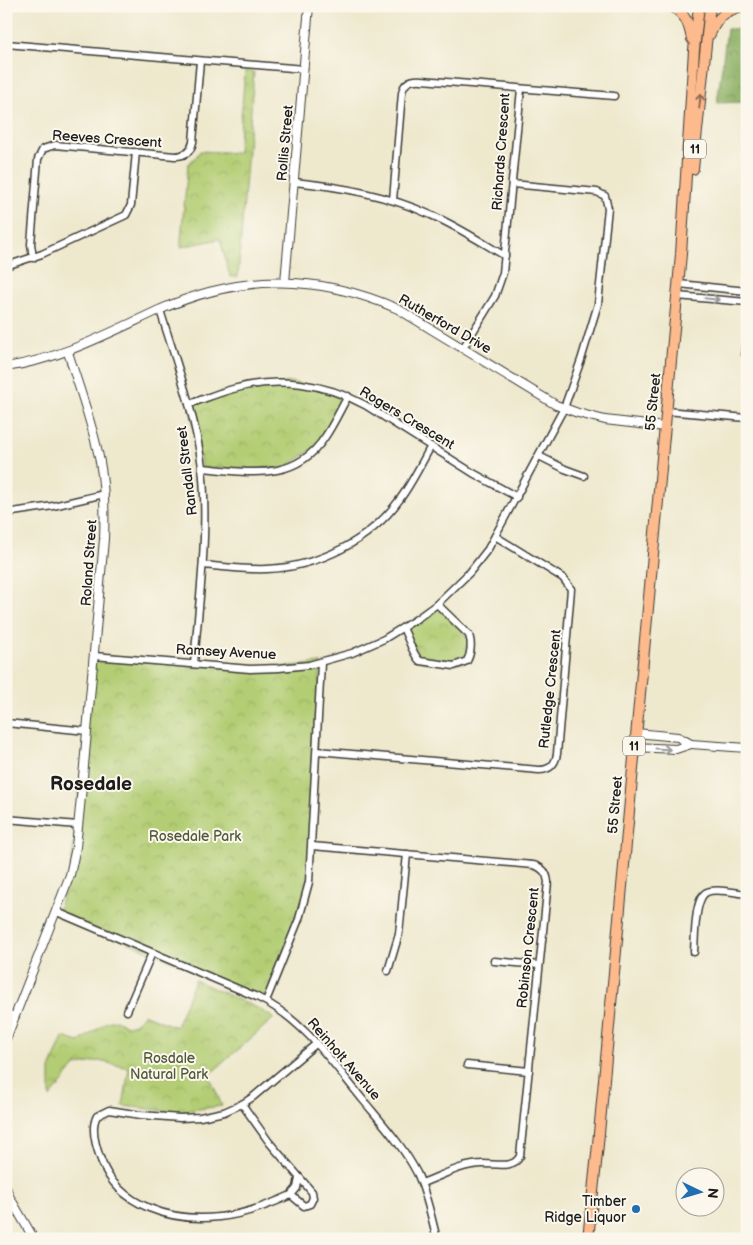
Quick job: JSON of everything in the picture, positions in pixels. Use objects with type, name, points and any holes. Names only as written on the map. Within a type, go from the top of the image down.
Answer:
[{"type":"main road","points":[[671,6],[688,20],[694,50]]},
{"type":"main road","name":"55 Street","points":[[588,1239],[681,254],[698,6]]},
{"type":"main road","name":"55 Street","points":[[681,254],[691,192],[710,6]]},
{"type":"main road","points":[[706,45],[714,24],[720,16],[742,6]]},
{"type":"street","name":"Rollis Street","points":[[285,282],[309,6]]},
{"type":"street","points":[[6,44],[304,69]]},
{"type":"street","name":"Reeves Crescent","points":[[33,258],[31,244],[39,155],[43,149],[55,145],[182,155],[189,150],[193,142],[200,61]]},
{"type":"street","name":"Richards Crescent","points":[[392,200],[402,93],[406,83],[413,80],[422,80],[522,89],[504,273],[498,289],[463,348]]},
{"type":"street","points":[[522,89],[614,96]]},
{"type":"street","points":[[6,266],[33,258],[128,213],[131,205],[136,152]]},
{"type":"street","points":[[294,182],[345,188],[392,200],[444,221],[505,256]]},
{"type":"street","name":"Ramsey Avenue","points":[[94,656],[263,669],[321,663],[369,646],[403,628],[437,604],[470,572],[495,536],[564,408],[598,304],[608,208],[607,198],[597,192],[512,184]]},
{"type":"street","name":"Rutherford Drive","points":[[6,368],[68,352],[160,310],[202,294],[257,283],[285,282],[331,287],[377,300],[413,317],[532,392],[564,408],[605,420],[664,427]]},
{"type":"street","points":[[678,284],[747,291]]},
{"type":"street","points":[[677,296],[747,302]]},
{"type":"street","name":"Randall Street","points":[[160,310],[194,420],[202,468],[205,517],[194,664]]},
{"type":"street","points":[[745,354],[747,336]]},
{"type":"street","name":"Roland Street","points":[[6,1039],[70,875],[75,854],[83,780],[104,539],[104,494],[95,441],[68,352]]},
{"type":"street","name":"Rogers Crescent","points":[[189,404],[234,388],[269,382],[303,383],[323,388],[348,396],[365,405],[478,476],[517,497]]},
{"type":"street","points":[[202,468],[260,473],[292,466],[312,452],[322,442],[348,396]]},
{"type":"street","points":[[666,411],[747,418]]},
{"type":"street","points":[[202,565],[258,570],[282,568],[320,559],[343,548],[368,532],[390,512],[407,489],[430,446]]},
{"type":"street","points":[[539,456],[584,476]]},
{"type":"street","points":[[6,513],[53,506],[104,494]]},
{"type":"street","name":"Rutledge Crescent","points":[[317,751],[539,770],[546,770],[552,766],[557,754],[571,588],[564,578],[495,536]]},
{"type":"street","points":[[403,628],[411,642],[414,654],[420,661],[454,666],[466,661],[470,648],[469,635],[437,604]]},
{"type":"street","points":[[266,1001],[303,908],[309,882],[321,663]]},
{"type":"street","points":[[6,723],[87,731]]},
{"type":"street","points":[[636,733],[678,737],[691,744],[747,748]]},
{"type":"street","points":[[634,747],[676,750],[691,744]]},
{"type":"street","points":[[6,818],[78,825]]},
{"type":"street","name":"Robinson Crescent","points":[[312,846],[533,865],[542,868],[546,875],[548,882],[522,1151],[518,1160],[509,1165],[483,1164],[466,1166],[422,1183]]},
{"type":"street","points":[[388,971],[399,934],[407,854]]},
{"type":"street","points":[[694,952],[698,905],[704,894],[711,891],[747,894]]},
{"type":"street","name":"Reinholt Avenue","points":[[57,912],[266,1001],[292,1020],[317,1043],[398,1142],[422,1183],[437,1239]]},
{"type":"street","points":[[127,1011],[152,953]]},
{"type":"street","points":[[494,961],[539,965]]},
{"type":"street","points":[[6,1014],[15,1017]]},
{"type":"street","points":[[299,1178],[298,1188],[291,1195],[243,1212],[219,1217],[195,1217],[163,1213],[143,1206],[124,1193],[115,1184],[102,1163],[97,1148],[94,1126],[97,1116],[109,1110],[141,1115],[189,1118],[214,1114],[242,1104],[317,1043]]},
{"type":"street","points":[[467,1065],[529,1071]]},
{"type":"street","points":[[242,1104],[269,1142],[312,1192],[312,1201],[309,1205],[304,1206],[291,1195]]},
{"type":"street","points":[[6,1187],[8,1196],[34,1239]]},
{"type":"green space","points":[[727,29],[747,29],[747,102],[717,103]]},
{"type":"green space","points":[[245,71],[254,72],[238,277],[230,277],[220,239],[181,247],[181,239],[188,164],[200,151],[238,153]]},
{"type":"green space","points":[[291,382],[348,396],[318,446],[283,469],[202,468],[189,404],[225,391]]},
{"type":"green space","points":[[437,604],[471,641],[464,663],[422,662],[403,628]]},
{"type":"green space","name":"Rosedale Park","points":[[94,656],[263,669],[321,663],[309,882],[266,1001],[57,912],[70,875]]},
{"type":"green space","name":"Rosdale Natural Park","points":[[195,980],[257,1008],[274,1018],[209,1075],[222,1106],[176,1112],[123,1106],[129,1068],[99,1061],[75,1066],[50,1098],[50,1069],[63,1037],[79,1042],[107,1022],[116,1020],[127,1026],[135,1024],[143,1014],[176,1027]]},
{"type":"place","name":"Timber Ridge Liquor","points":[[636,1209]]},
{"type":"district","name":"Rosedale","points":[[91,784]]}]
